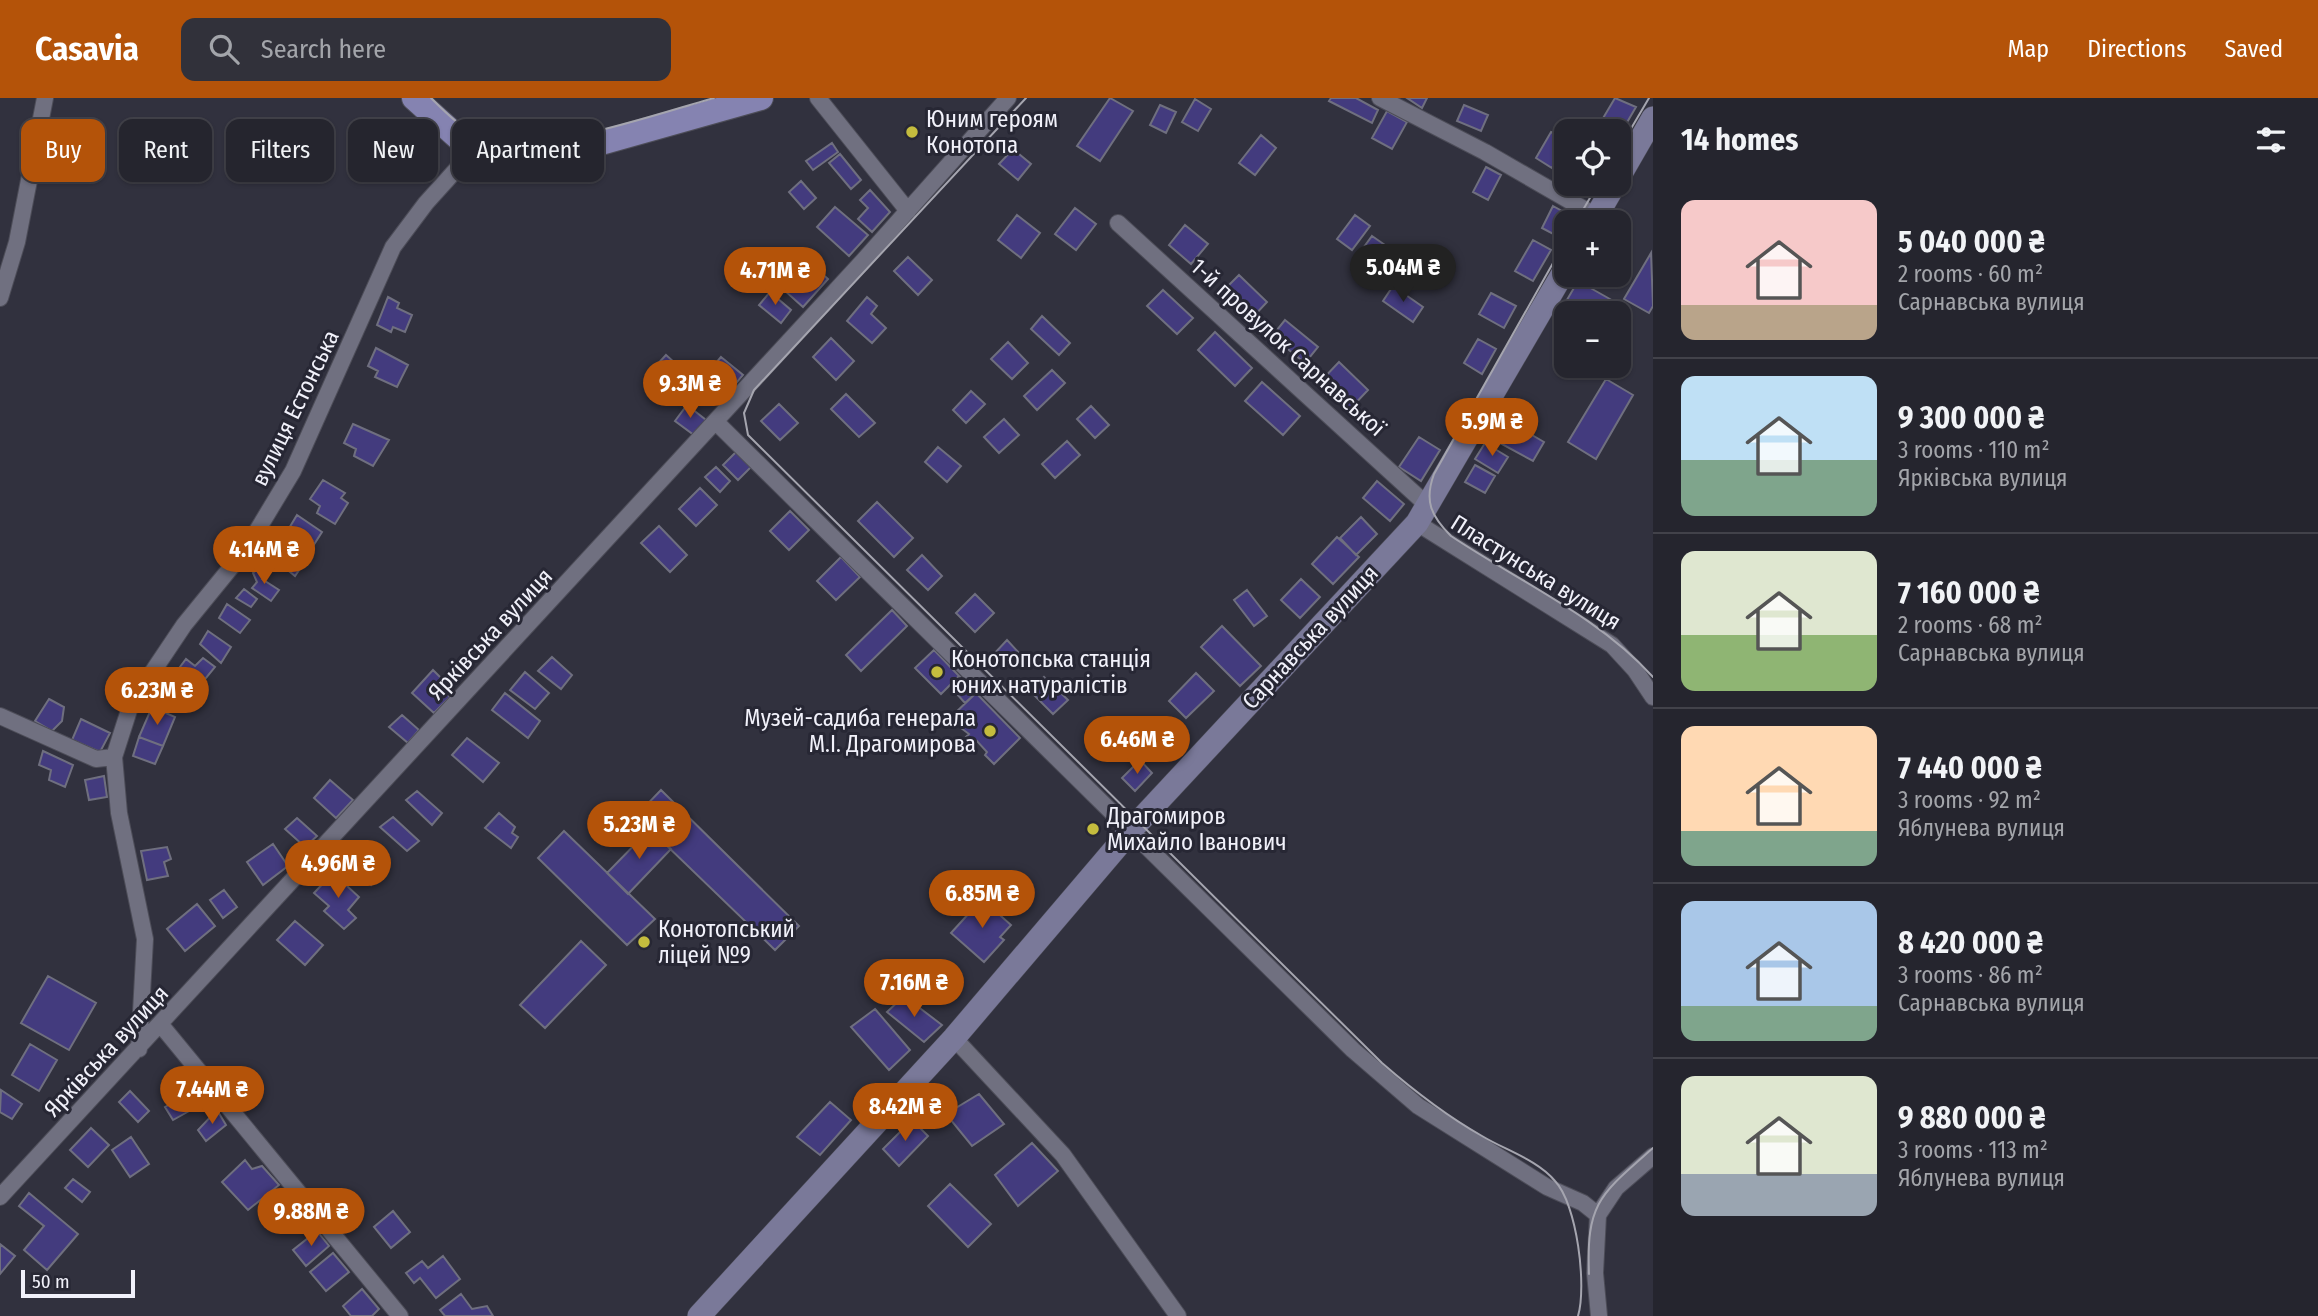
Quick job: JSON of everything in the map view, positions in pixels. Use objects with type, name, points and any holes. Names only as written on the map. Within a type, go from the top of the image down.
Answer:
[{"type":"main road","points":[[414,98],[452,132]]},
{"type":"main road","points":[[604,142],[761,98]]},
{"type":"street","points":[[0,298],[17,242],[46,98]]},
{"type":"street","points":[[818,98],[908,211]]},
{"type":"street","name":"Ярківська вулиця","points":[[0,1197],[716,422],[1008,98]]},
{"type":"street","points":[[1380,98],[1485,152],[1580,210]]},
{"type":"street","points":[[1631,156],[1653,118]]},
{"type":"street","name":"вулиця Естонська","points":[[139,1049],[145,939],[119,813],[114,757],[131,704],[184,625],[246,549],[293,471],[362,323],[393,247],[452,174]]},
{"type":"street","name":"1-й провулок Сарнавської","points":[[1118,223],[1422,514]]},
{"type":"street","name":"Сарнавська вулиця","points":[[699,1316],[954,1038],[1132,830],[1422,514],[1555,287]]},
{"type":"street","points":[[716,422],[1353,1050],[1418,1107],[1547,1187],[1583,1203],[1598,1215]]},
{"type":"street","name":"Пластунська вулиця","points":[[1422,514],[1612,645],[1653,696]]},
{"type":"street","points":[[0,716],[96,759],[114,757]]},
{"type":"street","points":[[161,1025],[400,1316]]},
{"type":"street","points":[[954,1038],[1063,1155],[1178,1316]]},
{"type":"street","points":[[1599,1316],[1595,1273],[1598,1215],[1616,1188],[1653,1156]]},
{"type":"building","points":[[1110,98],[1133,111],[1100,161],[1077,146]]},
{"type":"building","points":[[1331,98],[1356,98],[1378,110],[1372,123],[1329,101]]},
{"type":"building","points":[[1407,98],[1427,98],[1422,108]]},
{"type":"building","points":[[1615,98],[1636,107],[1629,119],[1603,119]]},
{"type":"building","points":[[1195,99],[1211,109],[1198,131],[1182,122]]},
{"type":"building","points":[[1160,105],[1176,112],[1166,133],[1150,125]]},
{"type":"building","points":[[1464,105],[1488,115],[1481,131],[1457,121]]},
{"type":"building","points":[[1387,111],[1407,122],[1392,149],[1372,138]]},
{"type":"building","points":[[1551,132],[1554,134],[1552,168],[1536,158]]},
{"type":"building","points":[[1261,135],[1276,148],[1255,175],[1239,163]]},
{"type":"building","points":[[832,143],[838,152],[813,170],[806,161]]},
{"type":"building","points":[[1013,149],[1031,164],[1018,180],[999,164]]},
{"type":"building","points":[[840,154],[861,180],[851,189],[829,163]]},
{"type":"building","points":[[1486,167],[1501,175],[1488,200],[1473,192]]},
{"type":"building","points":[[801,181],[816,198],[804,209],[789,192]]},
{"type":"building","points":[[870,190],[890,212],[872,232],[858,219],[868,208],[860,200]]},
{"type":"building","points":[[1553,206],[1560,210],[1554,210],[1554,234],[1542,228]]},
{"type":"building","points":[[835,207],[868,235],[849,256],[817,227]]},
{"type":"building","points":[[1075,208],[1096,224],[1076,250],[1055,234]]},
{"type":"building","points":[[1017,215],[1040,233],[1021,258],[998,240]]},
{"type":"building","points":[[1355,215],[1370,226],[1352,250],[1337,239]]},
{"type":"building","points":[[1185,225],[1208,244],[1191,264],[1169,245]]},
{"type":"building","points":[[1372,236],[1395,252],[1384,268],[1361,251]]},
{"type":"building","points":[[1533,240],[1551,250],[1533,281],[1515,271]]},
{"type":"building","points":[[1651,253],[1653,306],[1649,313],[1624,299]]},
{"type":"building","points":[[908,257],[932,280],[918,295],[894,271]]},
{"type":"building","points":[[809,262],[828,279],[803,307],[784,290]]},
{"type":"building","points":[[1239,275],[1267,302],[1252,318],[1223,291]]},
{"type":"building","points":[[1393,286],[1423,307],[1413,322],[1383,301]]},
{"type":"building","points":[[1574,287],[1589,287],[1613,301],[1566,301]]},
{"type":"building","points":[[1163,290],[1193,318],[1177,334],[1147,306]]},
{"type":"building","points":[[770,292],[791,310],[781,323],[759,305]]},
{"type":"building","points":[[1491,293],[1516,306],[1504,328],[1479,314]]},
{"type":"building","points":[[388,297],[399,303],[397,308],[412,315],[405,332],[393,327],[391,332],[377,325]]},
{"type":"building","points":[[867,297],[877,306],[871,314],[886,328],[872,343],[847,321]]},
{"type":"building","points":[[1042,316],[1070,343],[1059,355],[1031,329]]},
{"type":"building","points":[[1285,320],[1318,347],[1305,363],[1272,336]]},
{"type":"building","points":[[1215,332],[1252,368],[1235,386],[1198,350]]},
{"type":"building","points":[[831,338],[854,361],[836,380],[813,357]]},
{"type":"building","points":[[1478,339],[1496,349],[1482,374],[1464,363]]},
{"type":"building","points":[[1008,342],[1028,363],[1012,379],[991,359]]},
{"type":"building","points":[[376,348],[408,365],[397,387],[375,377],[378,371],[368,366]]},
{"type":"building","points":[[666,355],[703,388],[691,401],[654,368]]},
{"type":"building","points":[[721,357],[743,375],[731,389],[709,371]]},
{"type":"building","points":[[1339,362],[1368,390],[1349,410],[1320,382]]},
{"type":"building","points":[[1052,370],[1065,383],[1037,410],[1024,396]]},
{"type":"building","points":[[1606,379],[1633,395],[1596,459],[1568,442]]},
{"type":"building","points":[[1262,382],[1300,416],[1283,435],[1245,401]]},
{"type":"building","points":[[971,391],[985,404],[966,423],[953,410]]},
{"type":"building","points":[[846,394],[875,423],[859,437],[831,409]]},
{"type":"building","points":[[779,404],[798,423],[780,440],[761,421]]},
{"type":"building","points":[[687,405],[706,420],[694,435],[675,421]]},
{"type":"building","points":[[1091,406],[1109,425],[1095,438],[1077,419]]},
{"type":"building","points":[[1501,417],[1544,442],[1533,461],[1489,437]]},
{"type":"building","points":[[1004,419],[1019,435],[999,453],[984,437]]},
{"type":"building","points":[[353,424],[389,440],[373,466],[354,456],[356,449],[344,443]]},
{"type":"building","points":[[1419,437],[1440,450],[1421,481],[1399,467]]},
{"type":"building","points":[[1067,441],[1080,455],[1055,478],[1042,464]]},
{"type":"building","points":[[1485,443],[1508,457],[1498,473],[1475,459]]},
{"type":"building","points":[[938,447],[961,466],[947,482],[925,462]]},
{"type":"building","points":[[736,452],[751,467],[738,480],[723,465]]},
{"type":"building","points":[[1475,465],[1495,476],[1485,493],[1465,482]]},
{"type":"building","points":[[716,467],[730,481],[720,492],[705,477]]},
{"type":"building","points":[[323,480],[345,493],[341,498],[348,503],[335,524],[317,513],[320,506],[310,499]]},
{"type":"building","points":[[1377,481],[1404,504],[1390,521],[1363,498]]},
{"type":"building","points":[[700,488],[717,505],[696,526],[679,509]]},
{"type":"building","points":[[877,502],[913,538],[894,557],[858,521]]},
{"type":"building","points":[[790,511],[809,530],[789,550],[770,531]]},
{"type":"building","points":[[297,515],[322,532],[313,546],[288,530]]},
{"type":"building","points":[[1361,517],[1377,534],[1356,555],[1340,538]]},
{"type":"building","points":[[659,526],[687,555],[670,572],[641,543]]},
{"type":"building","points":[[1337,537],[1359,557],[1333,584],[1312,564]]},
{"type":"building","points":[[282,546],[304,563],[295,576],[273,558]]},
{"type":"building","points":[[922,555],[942,576],[928,590],[907,570]]},
{"type":"building","points":[[841,557],[860,577],[836,600],[817,581]]},
{"type":"building","points":[[258,568],[266,574],[262,579],[279,590],[271,601],[252,588],[257,582],[253,573]]},
{"type":"building","points":[[1301,579],[1320,597],[1300,618],[1281,600]]},
{"type":"building","points":[[244,589],[257,599],[251,607],[236,598]]},
{"type":"building","points":[[1247,590],[1267,616],[1254,626],[1234,600]]},
{"type":"building","points":[[975,594],[994,613],[975,632],[956,613]]},
{"type":"building","points":[[227,604],[250,620],[240,633],[219,618]]},
{"type":"building","points":[[892,610],[907,626],[861,671],[846,655]]},
{"type":"building","points":[[1222,626],[1261,666],[1240,686],[1201,647]]},
{"type":"building","points":[[208,631],[231,647],[221,663],[200,644]]},
{"type":"building","points":[[1007,640],[1020,654],[1005,668],[993,655]]},
{"type":"building","name":"Конотопська станція юних натуралістів","points":[[934,650],[959,676],[941,694],[915,668]]},
{"type":"building","points":[[552,657],[572,675],[561,689],[538,671]]},
{"type":"building","points":[[203,658],[215,667],[192,695],[171,679],[186,659],[195,666]]},
{"type":"building","points":[[433,670],[450,687],[445,692],[450,697],[434,713],[412,693]]},
{"type":"building","points":[[525,672],[549,693],[535,709],[510,690]]},
{"type":"building","points":[[1196,673],[1214,691],[1186,718],[1169,701]]},
{"type":"building","points":[[959,676],[976,693],[965,703],[956,693],[961,688],[954,681]]},
{"type":"building","points":[[1044,677],[1068,700],[1053,714],[1030,691]]},
{"type":"building","points":[[505,693],[540,721],[528,738],[492,710]]},
{"type":"building","name":"Музей-садиба генерала М.І. Драгомирова","points":[[976,693],[1020,738],[994,764],[977,741],[974,745],[966,737],[969,734],[949,719]]},
{"type":"building","points":[[49,699],[64,707],[62,721],[52,731],[35,721]]},
{"type":"building","points":[[152,707],[175,717],[163,746],[139,737]]},
{"type":"building","points":[[402,715],[419,730],[408,743],[389,727]]},
{"type":"building","points":[[81,719],[110,733],[100,752],[72,740]]},
{"type":"building","points":[[139,737],[163,746],[155,764],[133,756]]},
{"type":"building","points":[[467,738],[499,763],[483,782],[452,755]]},
{"type":"building","points":[[43,751],[73,765],[65,787],[49,780],[51,770],[39,765]]},
{"type":"building","points":[[1140,760],[1152,773],[1135,791],[1122,778]]},
{"type":"building","points":[[104,776],[107,797],[89,800],[85,780]]},
{"type":"building","points":[[330,780],[353,800],[336,818],[314,798]]},
{"type":"building","points":[[661,790],[799,926],[775,950],[636,816]]},
{"type":"building","points":[[417,791],[442,813],[432,825],[406,800]]},
{"type":"building","points":[[499,813],[515,827],[512,833],[518,837],[511,848],[485,828]]},
{"type":"building","points":[[393,817],[419,841],[407,851],[380,827]]},
{"type":"building","points":[[297,818],[317,836],[305,847],[285,829]]},
{"type":"building","points":[[650,829],[671,849],[628,894],[607,873]]},
{"type":"building","points":[[564,831],[655,919],[627,945],[538,858]]},
{"type":"building","points":[[273,844],[288,866],[263,885],[247,862]]},
{"type":"building","points":[[368,844],[389,864],[371,885],[349,864]]},
{"type":"building","points":[[167,847],[171,859],[164,862],[168,876],[147,880],[141,851]]},
{"type":"building","points":[[333,873],[359,897],[348,910],[356,918],[344,929],[324,911],[329,906],[314,893]]},
{"type":"building","points":[[224,890],[237,907],[223,918],[210,900]]},
{"type":"building","points":[[982,899],[1011,925],[1000,937],[1004,940],[984,962],[951,933]]},
{"type":"building","points":[[197,904],[215,926],[185,951],[167,929]]},
{"type":"building","points":[[295,921],[323,945],[305,965],[277,940]]},
{"type":"building","points":[[581,941],[606,965],[545,1028],[520,1005]]},
{"type":"building","points":[[48,976],[96,1003],[69,1050],[21,1023]]},
{"type":"building","points":[[904,996],[942,1025],[924,1042],[887,1012]]},
{"type":"building","points":[[875,1009],[910,1050],[889,1070],[851,1027]]},
{"type":"building","points":[[30,1044],[57,1060],[39,1091],[12,1075]]},
{"type":"building","points":[[1,1090],[22,1104],[12,1119],[0,1112]]},
{"type":"building","points":[[130,1091],[149,1111],[138,1122],[119,1102]]},
{"type":"building","points":[[979,1094],[1004,1124],[972,1146],[946,1114]]},
{"type":"building","points":[[183,1097],[191,1110],[173,1120],[165,1107]]},
{"type":"building","points":[[830,1102],[851,1120],[820,1155],[797,1137]]},
{"type":"building","points":[[217,1110],[226,1125],[206,1141],[198,1130]]},
{"type":"building","points":[[912,1120],[928,1136],[899,1166],[883,1149]]},
{"type":"building","points":[[91,1128],[109,1145],[88,1167],[70,1150]]},
{"type":"building","points":[[131,1137],[149,1164],[130,1177],[112,1150]]},
{"type":"building","points":[[1032,1143],[1058,1171],[1018,1206],[995,1175]]},
{"type":"building","points":[[245,1160],[252,1169],[262,1166],[279,1185],[248,1210],[222,1182]]},
{"type":"building","points":[[73,1179],[90,1192],[82,1202],[65,1188]]},
{"type":"building","points":[[950,1184],[991,1224],[968,1247],[928,1206]]},
{"type":"building","points":[[29,1193],[78,1234],[47,1270],[24,1250],[44,1226],[19,1206]]},
{"type":"building","points":[[287,1194],[308,1221],[294,1232],[284,1219],[277,1224],[266,1210]]},
{"type":"building","points":[[393,1211],[410,1232],[391,1248],[374,1227]]},
{"type":"building","points":[[317,1231],[329,1246],[306,1266],[293,1250]]},
{"type":"building","points":[[0,1244],[15,1256],[0,1274]]},
{"type":"building","points":[[333,1253],[349,1272],[326,1291],[310,1272]]},
{"type":"building","points":[[443,1256],[460,1279],[436,1298],[420,1278],[414,1283],[406,1273],[422,1261],[428,1268]]},
{"type":"building","points":[[362,1289],[379,1309],[372,1316],[351,1316],[343,1306]]},
{"type":"building","points":[[461,1294],[472,1309],[487,1306],[493,1316],[445,1316],[440,1310]]},
{"type":"tram line","points":[[431,98],[471,132],[487,140],[508,144],[535,143],[599,131],[714,98]]},
{"type":"tram line","points":[[1026,98],[754,390],[744,413],[748,435],[1382,1063],[1442,1111],[1540,1167],[1555,1181],[1569,1208],[1578,1246],[1581,1285],[1578,1316]]},
{"type":"tram line","points":[[1631,129],[1649,98]]},
{"type":"tram line","points":[[1583,210],[1591,196]]},
{"type":"tram line","points":[[1554,261],[1434,474],[1430,492],[1431,508],[1438,522],[1451,536],[1583,617],[1631,655],[1653,677]]},
{"type":"tram line","points":[[1589,1274],[1590,1230],[1600,1201],[1609,1189],[1653,1148]]},
{"type":"place","name":"Юним героям Конотопа","points":[[912,132]]},
{"type":"place","name":"Конотопська станція юних натуралістів","points":[[937,672]]},
{"type":"place","name":"Музей-садиба генерала М.І. Драгомирова","points":[[990,731]]},
{"type":"place","name":"Драгомиров Михайло Іванович","points":[[1093,829]]},
{"type":"place","name":"Конотопський ліцей №9","points":[[644,942]]}]
